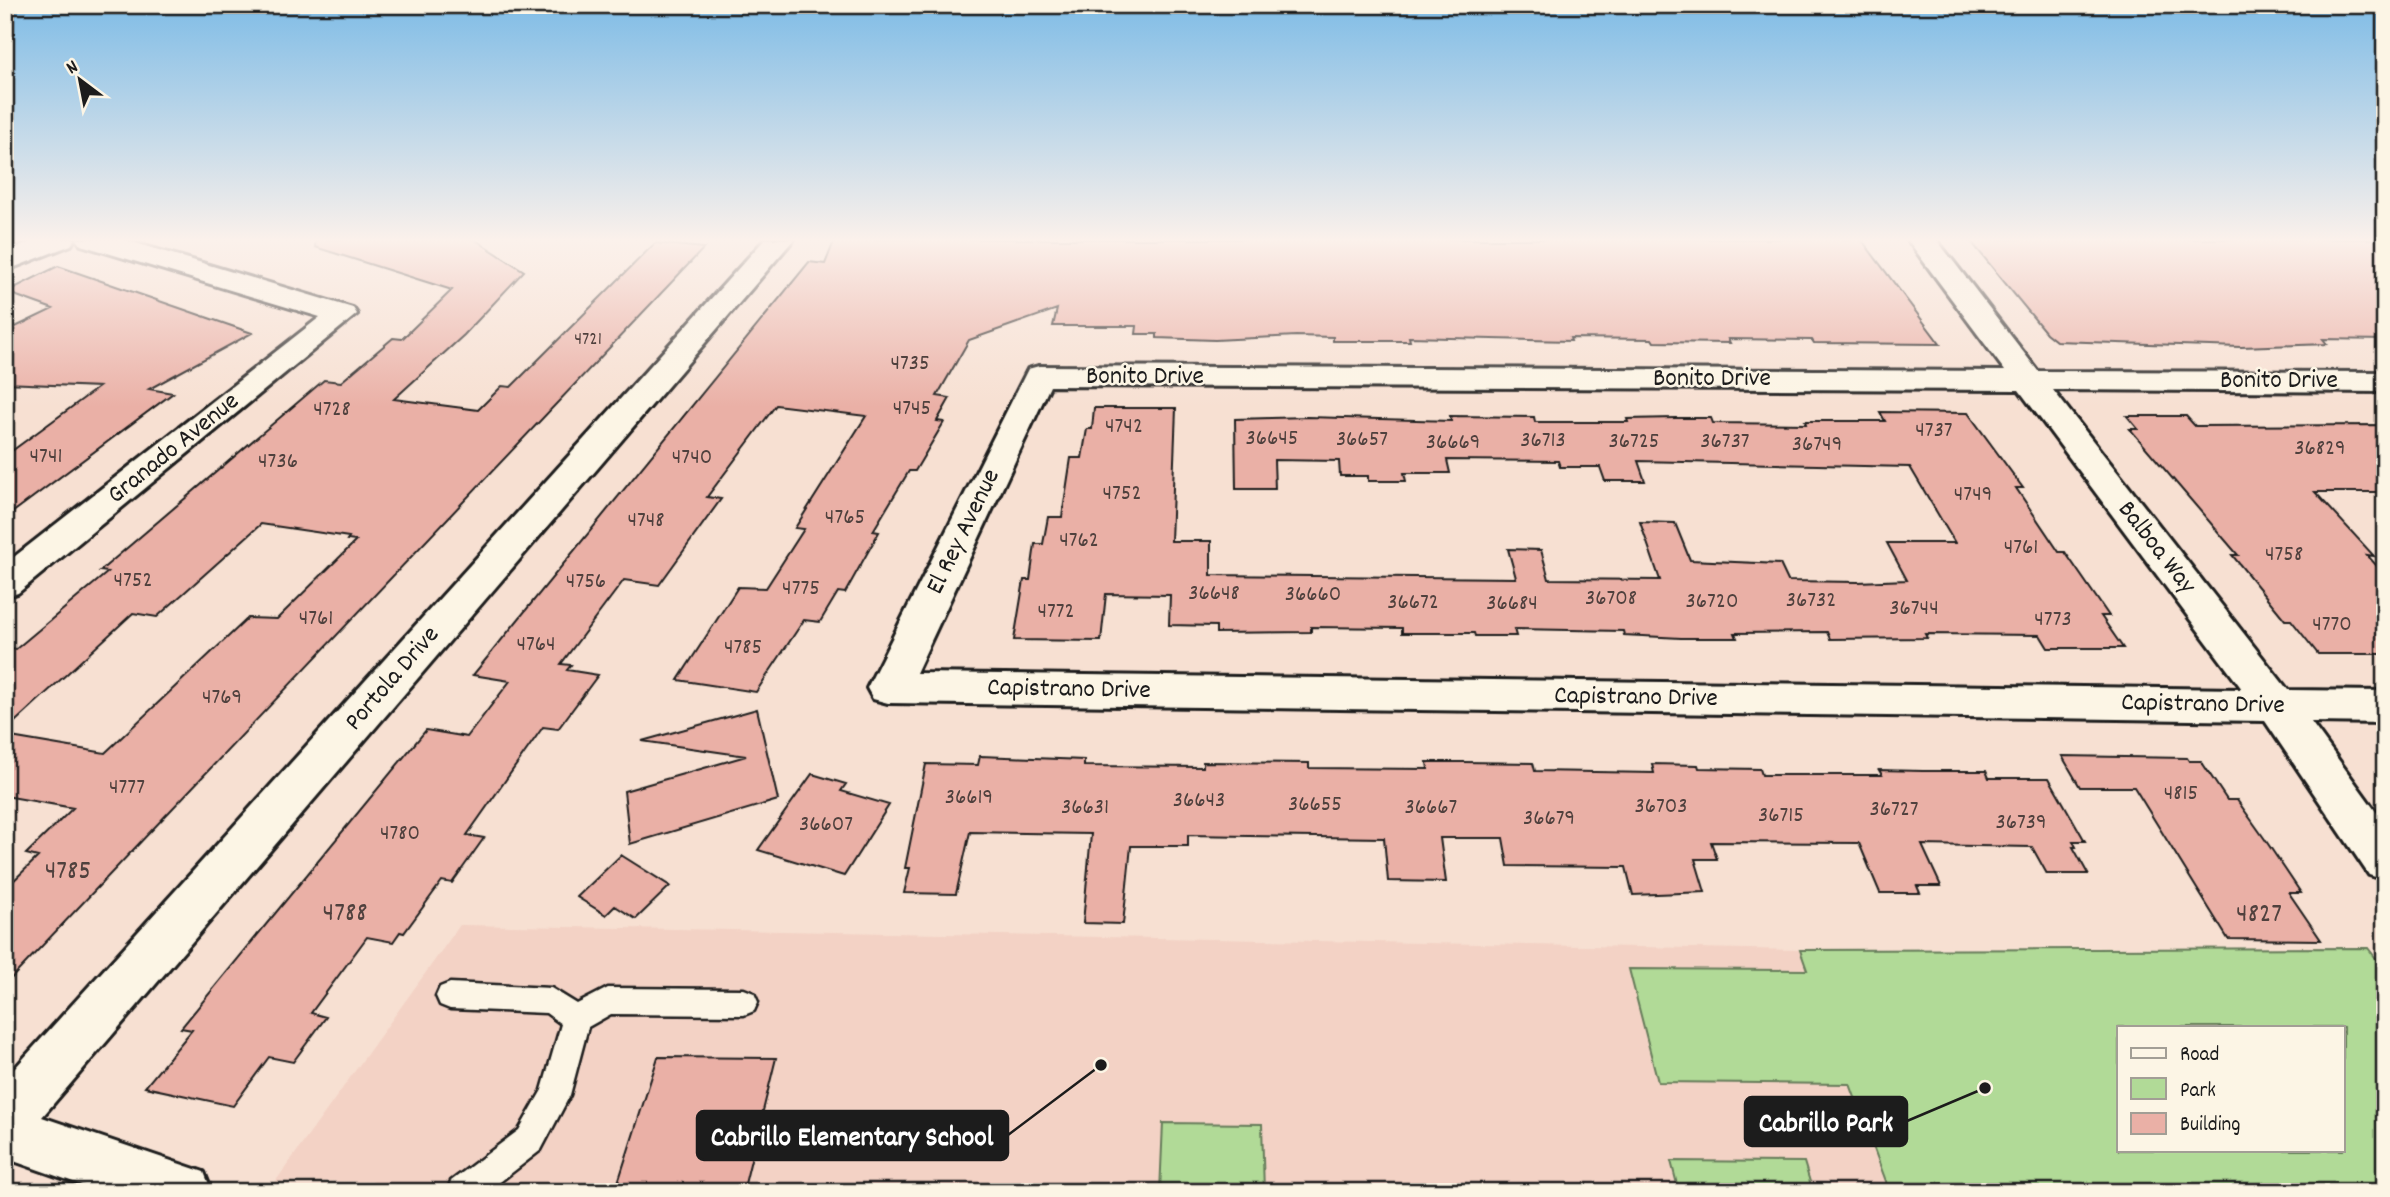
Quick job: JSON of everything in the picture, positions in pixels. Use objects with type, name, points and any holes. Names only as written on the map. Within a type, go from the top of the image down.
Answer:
[{"type":"street","name":"Granado Avenue","points":[[5,584],[342,314],[278,295]]},
{"type":"street","name":"Portola Drive","points":[[5,1119],[731,295]]},
{"type":"street","name":"Balboa Way","points":[[1963,295],[2277,706],[2385,861]]},
{"type":"street","name":"Bonito Drive","points":[[1039,376],[2385,382]]},
{"type":"street","name":"El Rey Avenue","points":[[888,688],[1039,376]]},
{"type":"street","name":"Capistrano Drive","points":[[888,688],[2385,707]]},
{"type":"street","points":[[5,1131],[184,1192]]},
{"type":"lane","points":[[450,996],[551,1001],[576,1019]]},
{"type":"lane","points":[[463,1192],[530,1140],[555,1095],[576,1019],[608,1001],[744,1002]]},
{"type":"shaded area","points":[[460,925],[1800,950],[1890,1192],[379,1192],[372,1181],[275,1182]]},
{"type":"green space","points":[[2368,948],[2385,970],[2385,1192],[1890,1192],[1850,1084],[1658,1082],[1629,969],[1807,970],[1800,950]]},
{"type":"green space","points":[[1163,1123],[1262,1124],[1264,1192],[1160,1192]]},
{"type":"green space","points":[[1671,1161],[1804,1162],[1813,1192],[1679,1192]]},
{"type":"building","points":[[14,295],[142,295],[252,333],[149,389],[173,393],[5,518],[5,456],[99,387],[5,383],[5,332],[53,309]]},
{"type":"building","points":[[447,295],[502,295],[464,335],[394,399],[478,410],[502,386],[511,387],[603,295],[660,295],[5,985],[5,889],[38,857],[26,854],[73,808],[5,796],[5,736],[105,753],[248,618],[277,619],[356,541],[347,540],[349,537],[261,524],[157,617],[133,613],[5,731],[5,647],[16,649],[108,572],[100,571],[324,380],[341,382],[393,338],[402,339]]},
{"type":"building","points":[[782,295],[1903,295],[1940,344],[1728,339],[1730,343],[1570,338],[1571,341],[1409,337],[1410,341],[1333,341],[1333,337],[1296,336],[1215,340],[1157,338],[1157,334],[1136,334],[1137,326],[1053,326],[1057,309],[969,340],[937,396],[950,398],[937,421],[944,422],[915,471],[909,471],[873,531],[879,532],[845,593],[838,592],[820,622],[804,620],[756,692],[678,680],[738,587],[766,588],[804,529],[795,528],[866,416],[776,405],[707,497],[721,499],[659,585],[624,580],[561,664],[571,665],[567,670],[598,675],[558,729],[543,727],[467,835],[484,838],[452,883],[442,881],[404,933],[400,932],[393,942],[367,937],[311,1013],[326,1017],[293,1062],[269,1057],[233,1106],[145,1087],[192,1030],[181,1028],[426,730],[467,737],[510,681],[473,675]]},
{"type":"building","points":[[2015,295],[2385,295],[2385,340],[2323,339],[2327,344],[2241,347],[2056,341],[2046,333]]},
{"type":"building","points":[[1094,408],[1176,408],[1171,541],[1211,541],[1211,575],[1516,578],[1508,549],[1541,550],[1549,579],[1660,580],[1640,522],[1675,523],[1690,560],[1780,564],[1788,581],[1858,582],[1907,580],[1887,543],[1955,543],[1910,467],[1638,461],[1645,481],[1605,481],[1600,467],[1560,467],[1558,461],[1447,460],[1450,473],[1404,473],[1406,481],[1368,481],[1368,476],[1340,476],[1339,461],[1274,460],[1275,489],[1236,489],[1235,419],[1307,417],[1451,421],[1450,416],[1534,417],[1535,422],[1628,422],[1627,419],[1711,418],[1713,423],[1806,424],[1805,421],[1885,421],[1880,412],[1968,413],[2023,488],[2016,488],[2059,552],[2065,552],[2109,616],[2101,616],[2123,648],[2048,648],[2040,635],[1925,634],[1927,638],[1830,639],[1827,632],[1735,633],[1737,638],[1681,638],[1624,635],[1623,631],[1514,629],[1516,636],[1475,636],[1474,633],[1402,633],[1402,628],[1311,627],[1311,632],[1216,633],[1216,626],[1169,625],[1170,595],[1106,594],[1101,641],[1014,640],[1024,580],[1030,580],[1035,544],[1043,544],[1048,517],[1062,517],[1071,458],[1082,458],[1087,429],[1092,429]]},
{"type":"building","points":[[2127,416],[2186,416],[2195,426],[2385,425],[2385,492],[2315,492],[2374,556],[2367,555],[2385,575],[2385,654],[2318,654],[2291,620],[2285,620],[2232,555],[2238,555],[2130,429],[2138,429]]},
{"type":"building","points":[[757,709],[778,800],[630,844],[624,791],[746,756],[642,741]]},
{"type":"building","points":[[980,756],[1084,760],[1084,766],[1203,767],[1203,762],[1309,763],[1309,768],[1428,769],[1427,762],[1463,762],[1533,763],[1535,771],[1654,773],[1652,764],[1698,765],[1699,768],[1760,769],[1762,775],[1882,775],[1879,770],[1986,771],[1989,778],[2049,778],[2085,841],[2073,841],[2076,847],[2073,847],[2088,874],[2047,874],[2032,847],[1922,845],[1941,886],[1917,886],[1920,893],[1880,893],[1859,843],[1711,842],[1717,859],[1695,859],[1705,892],[1633,895],[1626,867],[1508,866],[1503,838],[1440,838],[1446,882],[1388,881],[1384,838],[1188,835],[1188,846],[1131,846],[1123,924],[1083,923],[1091,834],[970,832],[956,894],[904,893],[910,868],[905,868],[926,764],[978,765]]},
{"type":"building","points":[[2062,756],[2187,758],[2189,761],[2201,761],[2227,800],[2237,800],[2301,893],[2289,893],[2321,940],[2228,939],[2134,787],[2080,787]]},
{"type":"building","points":[[812,774],[846,784],[841,791],[889,805],[844,876],[758,850]]},
{"type":"building","points":[[621,855],[670,886],[636,919],[615,906],[606,915],[577,897]]},
{"type":"building","points":[[658,1057],[776,1058],[743,1192],[615,1192]]},
{"type":"place","name":"Cabrillo Elementary School","points":[[1101,1065]]},
{"type":"place","name":"Cabrillo Park","points":[[1985,1088]]}]
